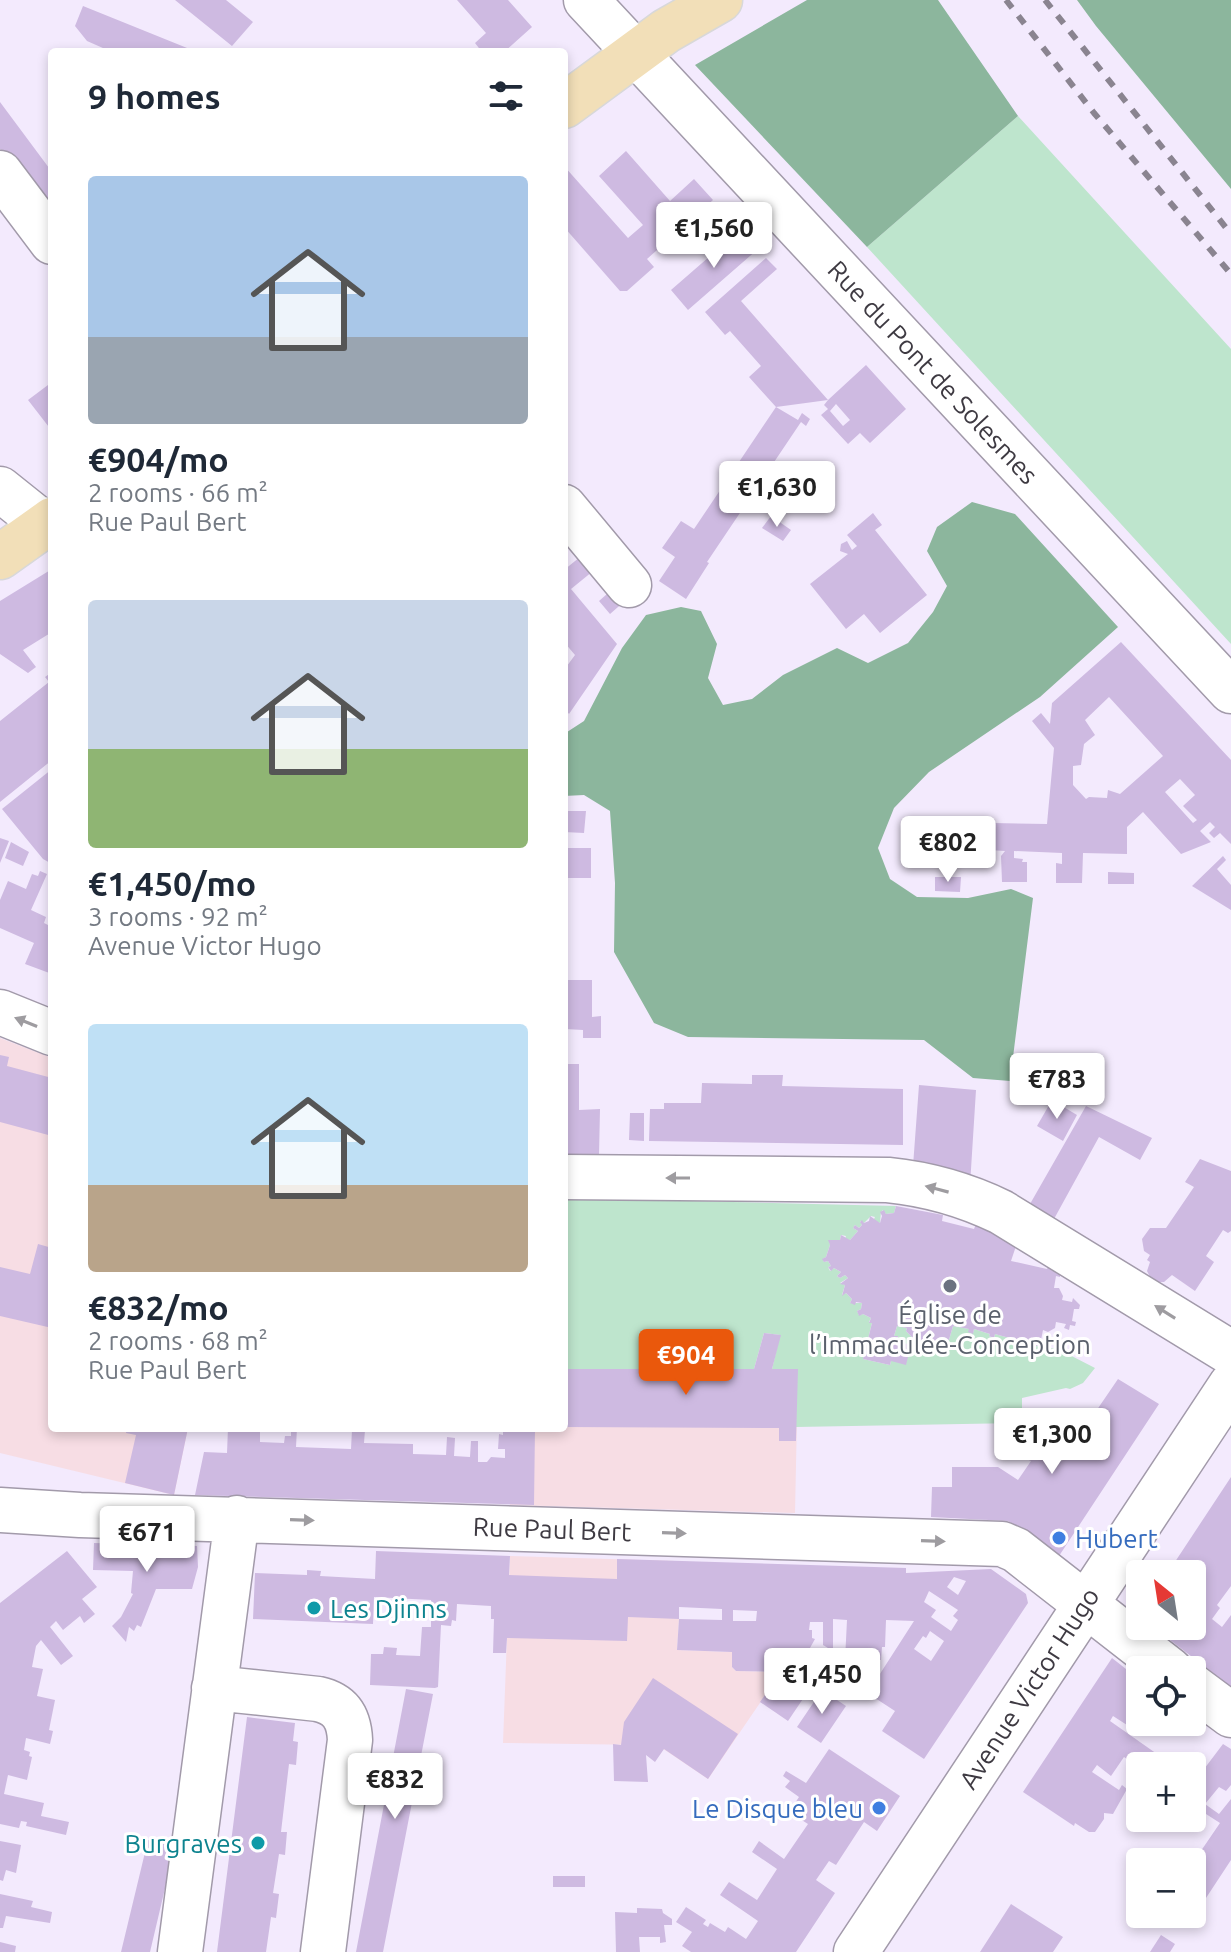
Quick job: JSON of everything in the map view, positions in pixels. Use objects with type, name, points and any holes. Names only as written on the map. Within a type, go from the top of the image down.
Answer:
[{"type":"main road","points":[[568,103],[666,31],[720,0]]},
{"type":"main road","points":[[0,557],[48,522]]},
{"type":"street","name":"Rue du Pont de Solesmes","points":[[586,0],[1231,691]]},
{"type":"street","points":[[0,173],[48,237]]},
{"type":"street","points":[[0,489],[48,522]]},
{"type":"street","points":[[568,512],[629,585]]},
{"type":"street","points":[[0,1012],[48,1031]]},
{"type":"street","points":[[568,1177],[888,1180],[927,1186],[979,1201],[1001,1212],[1231,1353]]},
{"type":"street","name":"Avenue Victor Hugo","points":[[856,1952],[1231,1385]]},
{"type":"street","name":"Rue Paul Bert","points":[[0,1510],[1002,1544],[1016,1550],[1151,1656]]},
{"type":"street","points":[[180,1952],[237,1518]]},
{"type":"street","points":[[214,1688],[318,1699],[340,1708],[346,1717],[350,1740],[323,1952]]},
{"type":"street","points":[[1206,1696],[1231,1715]]},
{"type":"shaded area","points":[[0,1038],[48,1056],[48,1432],[187,1432],[174,1495],[0,1453]]},
{"type":"shaded area","points":[[568,1369],[798,1369],[795,1513],[510,1505],[510,1432],[568,1432]]},
{"type":"shaded area","points":[[510,1556],[675,1561],[673,1613],[679,1619],[677,1650],[732,1652],[732,1667],[736,1671],[781,1672],[708,1779],[644,1736],[644,1745],[503,1743]]},
{"type":"green space","points":[[807,0],[938,0],[1018,116],[867,247],[695,65]]},
{"type":"green space","points":[[1077,0],[1231,0],[1231,189],[1096,26]]},
{"type":"green space","points":[[1018,116],[1231,349],[1231,644],[867,247]]},
{"type":"green space","points":[[972,502],[1015,514],[1118,627],[1040,697],[929,772],[894,808],[878,848],[890,879],[917,897],[968,898],[1011,889],[1033,898],[1010,1081],[973,1078],[924,1040],[688,1037],[654,1023],[614,952],[615,883],[610,811],[584,795],[568,796],[568,731],[584,721],[622,648],[646,615],[681,607],[701,611],[717,644],[708,678],[723,705],[752,699],[783,675],[837,648],[868,663],[908,643],[933,612],[947,586],[927,551],[937,527]]},
{"type":"green space","points":[[568,1198],[896,1206],[894,1213],[881,1212],[880,1223],[873,1221],[875,1217],[871,1216],[864,1223],[860,1221],[862,1225],[859,1228],[855,1225],[853,1228],[858,1231],[850,1240],[841,1235],[840,1240],[829,1240],[830,1245],[823,1259],[831,1266],[828,1267],[830,1271],[834,1268],[841,1272],[837,1276],[845,1275],[848,1278],[840,1283],[845,1285],[842,1295],[846,1293],[852,1299],[850,1303],[862,1303],[857,1311],[859,1315],[871,1318],[863,1359],[890,1365],[910,1345],[896,1341],[897,1326],[907,1328],[912,1341],[941,1346],[940,1351],[945,1352],[951,1348],[952,1343],[948,1343],[953,1326],[969,1329],[973,1333],[974,1329],[994,1338],[995,1334],[1013,1339],[1016,1343],[1017,1339],[1036,1342],[1036,1346],[1058,1349],[1095,1368],[1083,1383],[1070,1389],[1022,1398],[1022,1423],[796,1427],[772,1369],[780,1335],[764,1333],[754,1369],[568,1369]]},
{"type":"building","points":[[175,0],[226,0],[253,22],[232,46]]},
{"type":"building","points":[[457,0],[508,0],[532,27],[508,48],[479,48],[475,43],[486,33]]},
{"type":"building","points":[[83,6],[187,48],[103,48],[87,41],[75,26]]},
{"type":"building","points":[[0,102],[48,167],[48,213],[0,149]]},
{"type":"building","points":[[626,151],[670,201],[694,179],[713,200],[647,259],[654,267],[627,291],[620,291],[568,232],[568,170],[628,238],[643,225],[599,176]]},
{"type":"building","points":[[740,230],[758,249],[688,310],[671,290]]},
{"type":"building","points":[[766,258],[777,269],[741,301],[828,400],[776,407],[749,377],[761,366],[730,331],[725,335],[705,312]]},
{"type":"building","points":[[866,365],[906,409],[870,443],[860,433],[848,444],[821,415],[828,409],[824,405]],"holes":[[[836,404],[850,420],[843,426],[830,411]]]},
{"type":"building","points":[[48,385],[48,426],[28,400]]},
{"type":"building","points":[[776,407],[798,420],[802,413],[810,419],[806,426],[801,422],[707,562],[686,599],[659,581],[675,557],[662,548],[681,521],[694,529]]},
{"type":"building","points":[[873,513],[882,525],[875,530],[927,595],[880,633],[864,614],[846,629],[810,584],[848,554],[840,551],[841,544],[847,541],[852,550],[857,546],[847,535]]},
{"type":"building","points":[[771,516],[791,530],[783,541],[762,528]]},
{"type":"building","points":[[580,557],[598,567],[571,589],[617,644],[569,714],[568,665],[575,655],[568,647],[568,567]]},
{"type":"building","points":[[48,571],[48,634],[23,650],[36,667],[28,673],[0,654],[0,601]]},
{"type":"building","points":[[615,587],[626,600],[610,614],[599,601]]},
{"type":"building","points":[[1121,642],[1231,760],[1231,844],[1220,833],[1214,838],[1209,833],[1215,827],[1210,822],[1200,831],[1211,842],[1181,854],[1143,812],[1127,827],[1127,854],[1083,853],[1082,883],[1056,883],[1056,863],[1062,864],[1062,853],[1014,851],[1014,858],[1027,862],[1027,882],[1002,882],[1001,856],[1005,851],[941,847],[942,822],[1047,824],[1054,748],[1032,721],[1041,713],[1050,724],[1052,703]],"holes":[[[1109,697],[1163,756],[1120,794],[1108,790],[1107,798],[1086,799],[1073,785],[1073,766],[1081,765],[1084,744],[1095,735],[1085,720]],[[1180,779],[1195,795],[1183,806],[1197,820],[1193,823],[1165,792]]]},
{"type":"building","points":[[48,683],[48,763],[0,802],[0,721]]},
{"type":"building","points":[[48,772],[48,862],[43,859],[2,809]]},
{"type":"building","points":[[568,811],[586,811],[584,833],[568,832]]},
{"type":"building","points":[[0,838],[9,841],[0,863]]},
{"type":"building","points":[[11,842],[29,852],[23,866],[5,858]]},
{"type":"building","points":[[568,848],[591,848],[591,878],[568,878]]},
{"type":"building","points":[[1223,856],[1226,860],[1217,869],[1231,885],[1231,910],[1192,886]]},
{"type":"building","points":[[40,871],[47,874],[31,910],[46,917],[48,973],[25,964],[34,943],[0,928],[0,900],[8,881],[26,889],[32,874],[38,876]]},
{"type":"building","points":[[1108,872],[1134,873],[1134,884],[1108,884]]},
{"type":"building","points":[[935,877],[961,877],[960,892],[935,891]]},
{"type":"building","points":[[568,980],[592,980],[592,1017],[601,1016],[601,1038],[583,1038],[583,1030],[568,1029]]},
{"type":"building","points":[[0,1055],[9,1057],[7,1066],[48,1077],[48,1135],[0,1122]]},
{"type":"building","points":[[568,1064],[579,1064],[579,1110],[600,1109],[599,1155],[568,1154]]},
{"type":"building","points":[[752,1075],[783,1075],[782,1086],[903,1089],[903,1145],[649,1141],[650,1109],[664,1109],[664,1103],[701,1103],[702,1083],[752,1084]]},
{"type":"building","points":[[919,1085],[976,1090],[970,1185],[913,1166]]},
{"type":"building","points":[[1052,1100],[1077,1115],[1063,1141],[1037,1126]]},
{"type":"building","points":[[1086,1106],[1152,1138],[1140,1160],[1099,1137],[1054,1219],[1030,1204]]},
{"type":"building","points":[[630,1113],[644,1113],[644,1141],[629,1140]]},
{"type":"building","points":[[1200,1159],[1231,1171],[1231,1231],[1223,1230],[1206,1256],[1214,1262],[1195,1291],[1172,1275],[1164,1282],[1151,1279],[1147,1271],[1150,1255],[1144,1251],[1142,1239],[1150,1228],[1166,1228],[1194,1187],[1185,1182]]},
{"type":"building","name":"Église de l’Immaculée-Conception","points":[[896,1206],[943,1215],[942,1221],[974,1229],[976,1224],[1016,1246],[1011,1261],[1047,1269],[1051,1265],[1051,1270],[1060,1272],[1054,1288],[1059,1288],[1062,1300],[1072,1302],[1073,1298],[1080,1305],[1079,1309],[1074,1309],[1072,1321],[1076,1322],[1075,1326],[1070,1325],[1069,1330],[1064,1328],[1066,1324],[1056,1322],[1055,1328],[1048,1332],[1043,1330],[1041,1340],[1046,1341],[1045,1345],[1035,1346],[1036,1342],[1017,1339],[1016,1343],[1013,1339],[995,1334],[994,1338],[974,1329],[973,1334],[968,1332],[969,1329],[953,1326],[948,1343],[953,1343],[951,1349],[947,1348],[945,1352],[940,1351],[941,1346],[911,1341],[913,1338],[906,1331],[907,1328],[897,1326],[896,1341],[911,1345],[906,1365],[863,1359],[871,1318],[863,1314],[859,1316],[857,1311],[862,1303],[856,1302],[855,1305],[850,1303],[852,1299],[846,1293],[842,1296],[845,1285],[840,1284],[848,1278],[845,1275],[837,1276],[841,1272],[834,1268],[831,1271],[828,1261],[822,1259],[826,1257],[830,1245],[828,1240],[840,1240],[841,1235],[850,1240],[858,1231],[853,1228],[855,1225],[859,1228],[862,1225],[860,1222],[869,1221],[870,1216],[880,1223],[880,1212],[894,1213]]},
{"type":"building","points":[[38,1244],[48,1247],[48,1327],[0,1316],[0,1267],[30,1274]]},
{"type":"building","points":[[764,1333],[781,1335],[772,1369],[798,1369],[796,1441],[779,1441],[779,1428],[568,1427],[568,1369],[754,1369]]},
{"type":"building","points":[[1118,1379],[1159,1404],[1059,1556],[1008,1521],[931,1517],[932,1487],[952,1487],[952,1467],[998,1467],[1018,1480],[1031,1461],[1022,1457],[1022,1449],[1042,1449],[1062,1461]]},
{"type":"building","points":[[187,1432],[174,1495],[125,1483],[136,1435],[126,1433]]},
{"type":"building","points":[[228,1432],[260,1432],[260,1442],[284,1443],[285,1436],[297,1432],[296,1447],[351,1449],[352,1432],[365,1432],[364,1443],[413,1444],[413,1454],[446,1455],[447,1437],[455,1438],[454,1456],[470,1457],[471,1441],[478,1441],[478,1462],[487,1462],[491,1457],[505,1458],[505,1449],[498,1449],[499,1434],[535,1432],[534,1505],[195,1495],[204,1452],[227,1453]]},
{"type":"building","points":[[1231,1477],[1231,1586],[1217,1605],[1220,1608],[1212,1619],[1222,1627],[1231,1615],[1231,1687],[1206,1668],[1206,1656],[1191,1656],[1170,1640],[1206,1640],[1206,1560],[1176,1560]]},
{"type":"building","points":[[94,1543],[197,1546],[198,1567],[192,1589],[156,1589],[141,1627],[137,1625],[134,1631],[129,1627],[126,1642],[112,1626],[121,1617],[133,1594],[133,1571],[93,1570]]},
{"type":"building","points":[[67,1551],[97,1587],[82,1599],[95,1614],[84,1623],[80,1616],[63,1630],[56,1621],[50,1627],[73,1656],[61,1665],[41,1640],[36,1646],[32,1667],[43,1669],[37,1696],[55,1700],[49,1730],[53,1731],[50,1744],[26,1738],[24,1750],[30,1752],[29,1756],[32,1757],[27,1780],[8,1775],[4,1794],[44,1803],[41,1816],[69,1822],[66,1835],[26,1826],[27,1822],[21,1821],[19,1828],[0,1824],[0,1603]]},
{"type":"building","points":[[376,1551],[510,1556],[509,1575],[617,1579],[617,1559],[906,1568],[906,1573],[991,1569],[1026,1594],[1028,1603],[924,1759],[882,1731],[895,1711],[852,1683],[860,1669],[845,1660],[847,1620],[833,1619],[833,1651],[823,1645],[823,1622],[810,1622],[809,1630],[812,1630],[812,1638],[815,1639],[796,1673],[813,1684],[788,1721],[760,1702],[781,1672],[736,1671],[732,1667],[732,1652],[677,1650],[679,1619],[628,1617],[627,1641],[507,1638],[506,1653],[493,1653],[494,1619],[491,1619],[491,1606],[457,1604],[456,1621],[452,1620],[451,1626],[441,1625],[438,1687],[435,1688],[370,1685],[371,1654],[383,1654],[384,1647],[397,1648],[396,1655],[420,1656],[422,1627],[431,1627],[431,1600],[374,1597],[373,1624],[253,1619],[255,1573],[307,1575],[307,1570],[321,1571],[320,1576],[375,1579]],"holes":[[[954,1577],[966,1581],[958,1595],[947,1587]],[[929,1591],[958,1610],[953,1616],[958,1620],[951,1631],[931,1617],[936,1610],[924,1602]],[[679,1607],[722,1609],[722,1620],[679,1619]],[[733,1610],[757,1611],[756,1621],[733,1621]],[[886,1620],[914,1621],[876,1680],[868,1674],[868,1660],[881,1660],[882,1647],[885,1647]],[[930,1631],[944,1641],[931,1661],[914,1649],[923,1636],[926,1638]]]},
{"type":"building","points":[[1112,1658],[1126,1669],[1126,1724],[1113,1716],[1110,1721],[1126,1732],[1126,1736],[1131,1736],[1154,1752],[1126,1752],[1126,1758],[1124,1757],[1111,1776],[1097,1765],[1092,1772],[1119,1790],[1122,1785],[1126,1788],[1113,1814],[1104,1813],[1104,1819],[1095,1832],[1089,1832],[1075,1823],[1074,1826],[1023,1792]]},
{"type":"building","points":[[653,1678],[738,1734],[708,1779],[664,1749],[655,1762],[646,1755],[648,1782],[614,1781],[613,1744],[621,1745],[624,1722]]},
{"type":"building","points":[[406,1689],[433,1694],[383,1952],[356,1952]]},
{"type":"building","points":[[822,1690],[846,1706],[821,1743],[797,1727]]},
{"type":"building","name":"Burgraves","points":[[247,1717],[295,1723],[293,1741],[298,1742],[296,1765],[289,1764],[281,1832],[287,1832],[285,1855],[279,1854],[273,1893],[279,1894],[276,1918],[271,1917],[266,1952],[217,1952]]},
{"type":"building","points":[[1223,1744],[1231,1749],[1231,1785],[1226,1791],[1219,1787],[1206,1803],[1206,1766]]},
{"type":"building","points":[[829,1749],[900,1796],[877,1831],[864,1822],[836,1865],[829,1861],[816,1880],[835,1893],[796,1952],[691,1952],[682,1946],[692,1932],[676,1922],[686,1907],[706,1920],[703,1924],[708,1927],[710,1923],[725,1932],[728,1927],[746,1939],[758,1921],[720,1895],[729,1882],[757,1900],[777,1869],[752,1852],[759,1841],[784,1859],[808,1824],[789,1812],[799,1797],[785,1787],[790,1781],[783,1776],[786,1771],[806,1783]]},
{"type":"building","points":[[1231,1799],[1231,1860],[1206,1898],[1206,1848],[1203,1848],[1220,1823],[1206,1814],[1206,1805],[1219,1814]]},
{"type":"building","points":[[148,1840],[175,1846],[150,1952],[121,1952]]},
{"type":"building","points":[[0,1841],[21,1845],[16,1873],[6,1870],[3,1881],[0,1880]]},
{"type":"building","points":[[553,1876],[585,1876],[585,1887],[553,1887]]},
{"type":"building","points":[[0,1894],[33,1901],[31,1907],[52,1912],[50,1923],[6,1916],[3,1928],[0,1928]]},
{"type":"building","points":[[1011,1904],[1063,1937],[1053,1952],[980,1952]]},
{"type":"building","points":[[637,1908],[662,1909],[672,1919],[672,1925],[664,1925],[666,1942],[660,1943],[660,1937],[639,1937],[640,1952],[616,1952],[615,1912],[637,1913]]},
{"type":"building","points":[[1161,1935],[1175,1944],[1170,1952],[1150,1952]]},
{"type":"building","points":[[0,1942],[16,1946],[15,1952],[0,1952]]},
{"type":"railway","points":[[1006,0],[1094,113],[1231,274]]},
{"type":"railway","points":[[1045,0],[1231,234]]},
{"type":"place","name":"Église de l’Immaculée-Conception","points":[[950,1286]]},
{"type":"place","name":"Hubert","points":[[1059,1538]]},
{"type":"place","name":"Les Djinns","points":[[314,1608]]},
{"type":"place","name":"Le Disque bleu","points":[[879,1808]]},
{"type":"place","name":"Burgraves","points":[[258,1843]]}]
